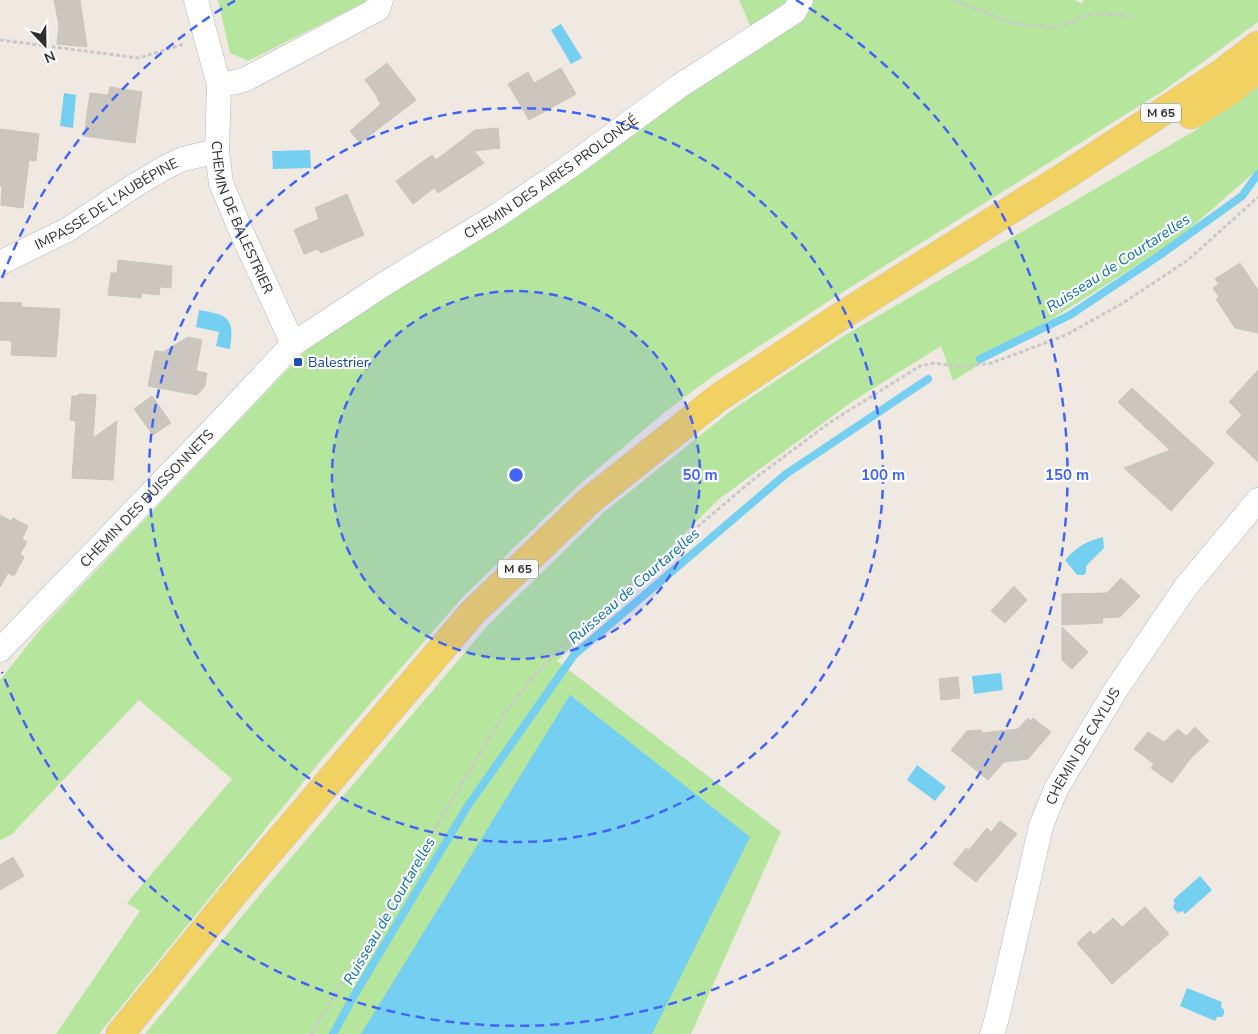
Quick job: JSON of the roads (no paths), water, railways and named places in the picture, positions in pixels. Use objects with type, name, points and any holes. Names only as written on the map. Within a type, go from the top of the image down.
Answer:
[{"type":"main road","name":"M 65","points":[[120,1034],[237,890],[472,613],[589,501],[718,398],[838,318],[1062,178],[1223,72],[1258,45]]},
{"type":"main road","name":"M 65","points":[[1062,178],[1176,124],[1228,92],[1258,68]]},
{"type":"street","name":"CHEMIN DE BALESTRIER","points":[[196,0],[219,85],[217,151],[221,183],[293,344]]},
{"type":"street","points":[[219,85],[236,82],[254,74],[378,9],[381,0]]},
{"type":"street","name":"CHEMIN DES AIRES PROLONGÉ","points":[[293,344],[389,281],[506,210],[576,162],[678,87],[794,12],[800,0]]},
{"type":"street","name":"IMPASSE DE L'AUBÉPINE","points":[[0,263],[67,230],[166,167],[183,159],[217,151]]},
{"type":"street","name":"CHEMIN DES BUISSONNETS","points":[[0,650],[293,344]]},
{"type":"street","name":"CHEMIN DE CAYLUS","points":[[992,1034],[1040,826],[1056,789],[1115,691],[1185,588],[1258,500]]},
{"type":"water","points":[[561,24],[582,58],[571,64],[551,30]]},
{"type":"water","points":[[64,93],[76,95],[73,128],[60,126]]},
{"type":"water","points":[[310,150],[311,168],[273,169],[272,151]]},
{"type":"water","points":[[199,310],[217,314],[227,319],[231,330],[230,349],[216,346],[219,332],[196,327]]},
{"type":"water","points":[[1103,537],[1104,548],[1086,566],[1086,573],[1084,575],[1077,575],[1065,560],[1082,545]]},
{"type":"water","points":[[1001,673],[1003,690],[974,694],[972,676]]},
{"type":"water","points":[[570,695],[750,837],[652,1034],[361,1034]]},
{"type":"water","points":[[917,765],[946,787],[935,801],[907,780]]},
{"type":"water","points":[[1200,876],[1212,890],[1185,914],[1183,911],[1178,913],[1174,909],[1175,903],[1173,900]]},
{"type":"water","points":[[1187,988],[1222,1002],[1221,1007],[1224,1010],[1224,1014],[1222,1017],[1217,1017],[1215,1021],[1180,1006]]},
{"type":"waterway","name":"Ruisseau de Courtarelles","points":[[980,359],[1070,315],[1160,255],[1242,196],[1258,174]]},
{"type":"waterway","name":"Ruisseau de Courtarelles","points":[[333,1034],[467,807],[574,655],[786,474],[928,379]]},
{"type":"place","name":"Balestrier","points":[[298,362]]}]
